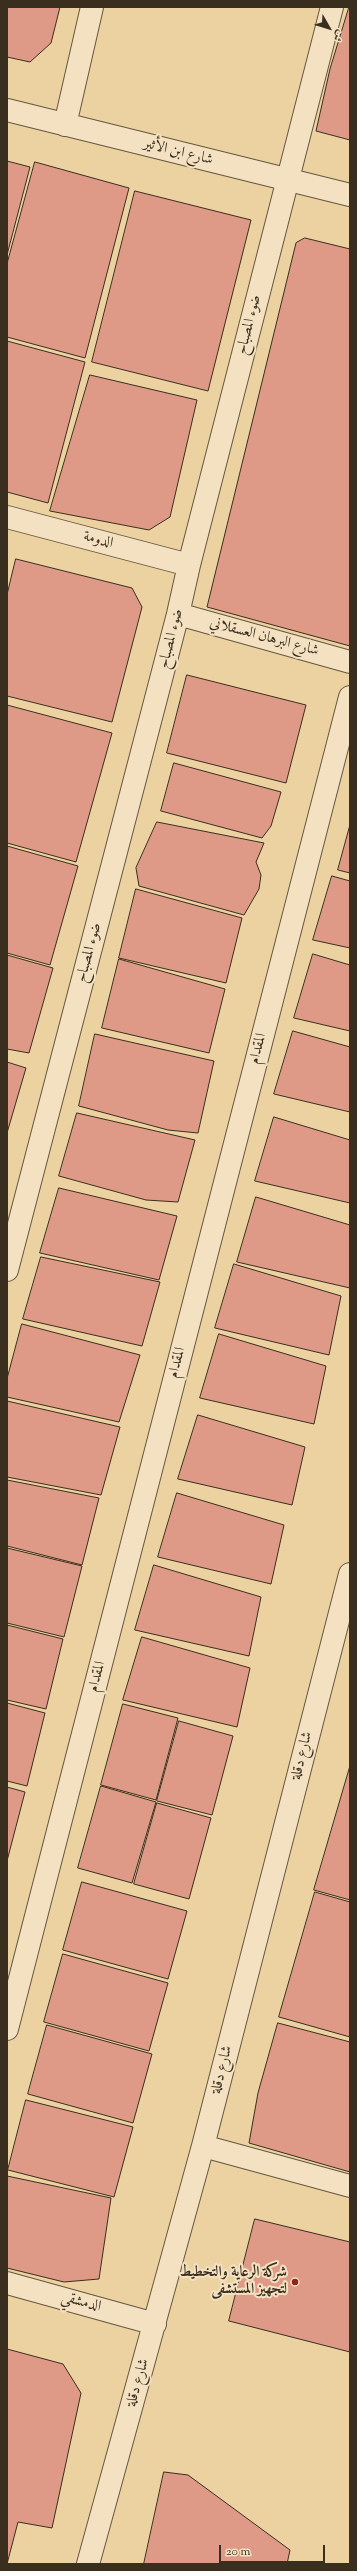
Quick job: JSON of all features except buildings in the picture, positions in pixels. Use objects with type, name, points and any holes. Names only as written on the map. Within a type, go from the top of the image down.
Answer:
[{"type":"street","points":[[65,125],[92,7]]},
{"type":"street","name":"ضوء المصباح","points":[[7,1270],[178,614],[189,565],[332,7]]},
{"type":"street","name":"شارع ابن الأثير","points":[[7,110],[350,195]]},
{"type":"street","name":"الدومة","points":[[7,517],[189,565]]},
{"type":"street","name":"شارع البرهان العسقلاني","points":[[178,614],[350,662]]},
{"type":"street","name":"المقدام","points":[[7,2029],[350,697]]},
{"type":"street","name":"شارع دقلة","points":[[88,2564],[203,2146],[350,1574]]},
{"type":"street","points":[[203,2146],[350,2186]]},
{"type":"street","name":"الدمشقي","points":[[7,2283],[155,2324]]},
{"type":"place","name":"شركة الرعاية والتخطيط لتجهيز المستشفى","points":[[295,2282]]}]
